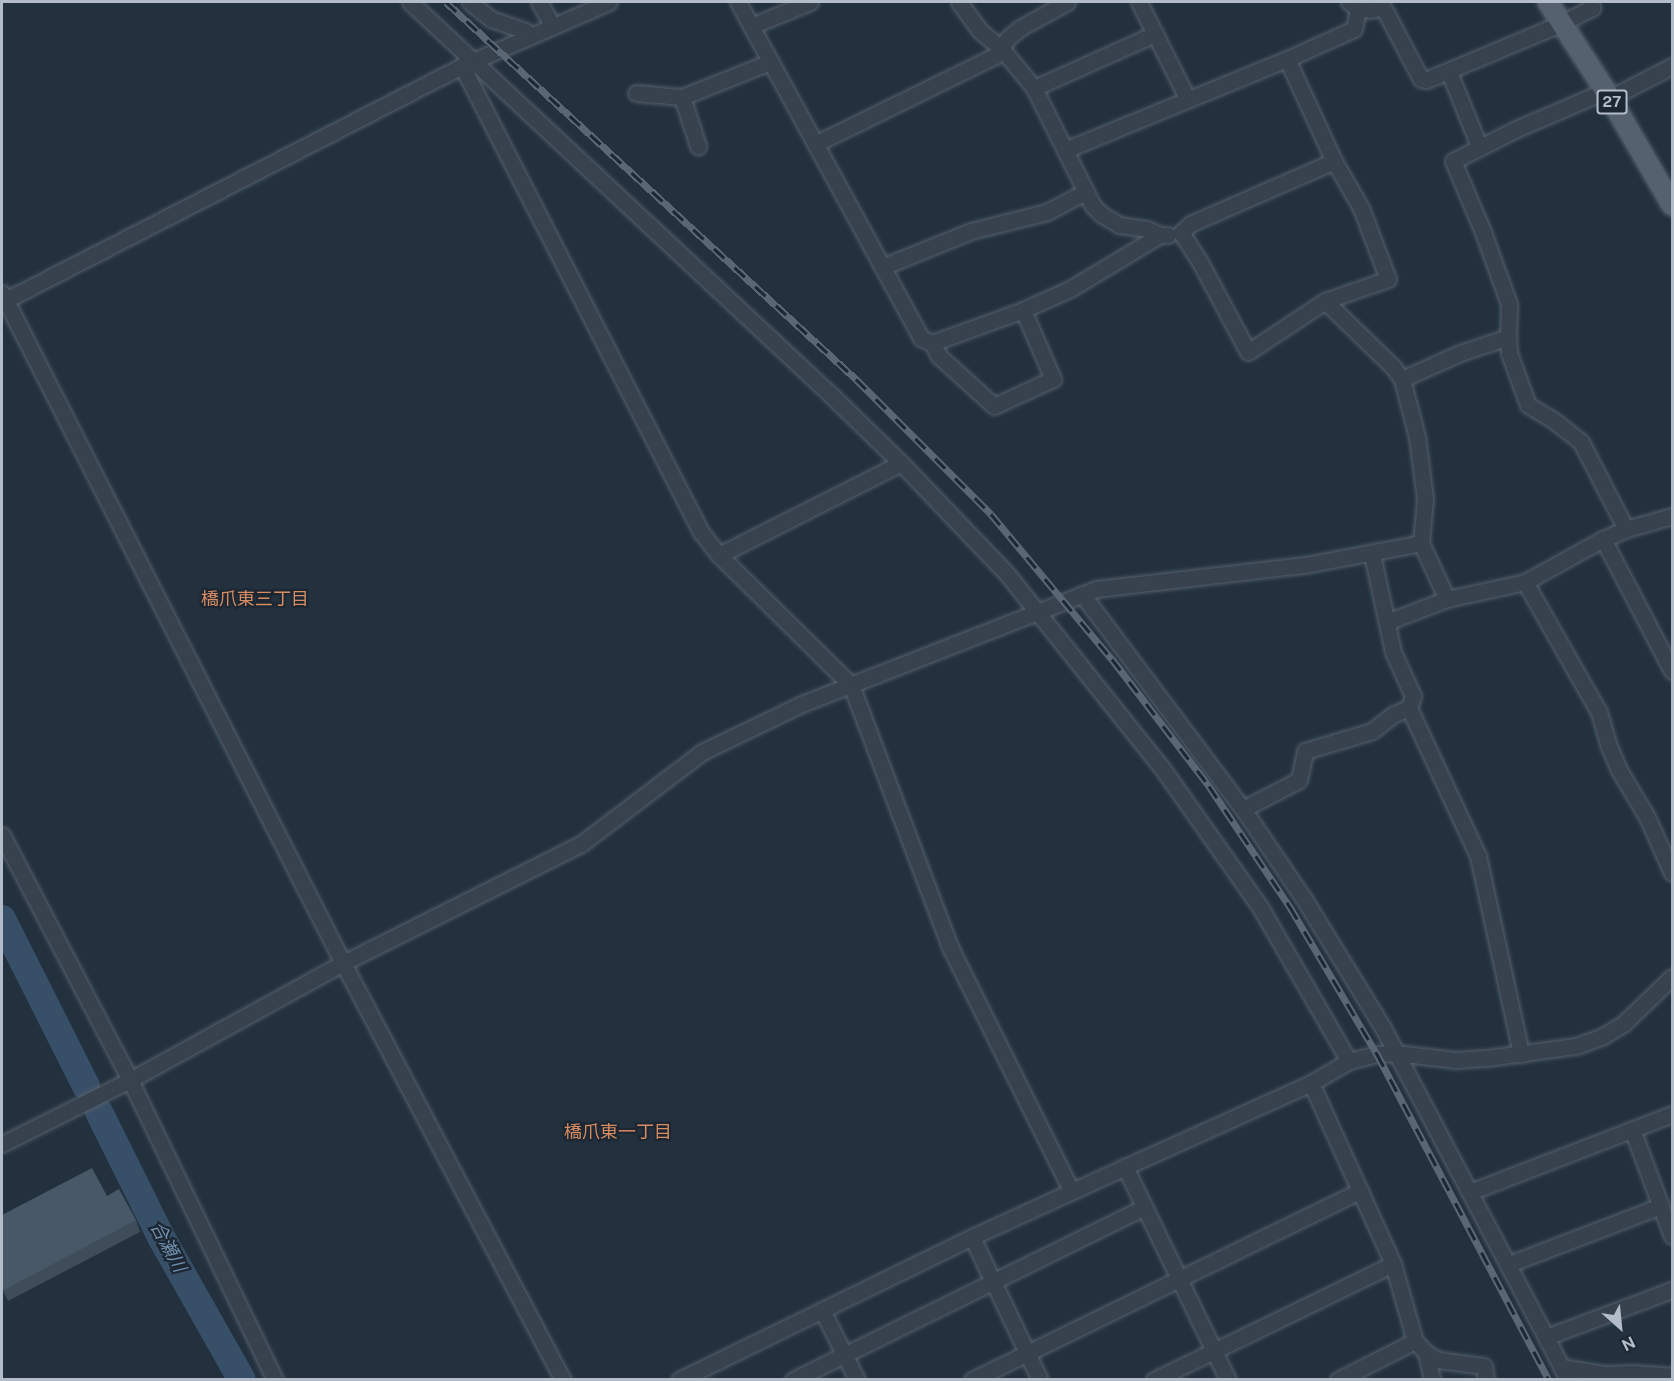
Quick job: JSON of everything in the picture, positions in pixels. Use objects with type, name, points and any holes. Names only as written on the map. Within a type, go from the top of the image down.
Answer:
[{"type":"main road","name":"27","points":[[1548,2],[1607,94],[1672,205]]},
{"type":"street","points":[[410,2],[450,37],[467,64],[701,532],[719,555],[851,685],[950,947],[1071,1190]]},
{"type":"street","points":[[470,2],[491,19],[525,31],[529,37]]},
{"type":"street","points":[[539,2],[553,26]]},
{"type":"street","points":[[563,1380],[343,963],[3,299],[467,64],[609,2]]},
{"type":"street","points":[[738,2],[921,338],[932,343],[939,356],[994,406],[1053,379],[1023,310]]},
{"type":"street","points":[[751,26],[810,2]]},
{"type":"street","points":[[959,2],[979,30],[1002,49],[1034,88],[1093,206],[1119,225],[1147,229],[1160,236]]},
{"type":"street","points":[[815,144],[995,56],[1008,38],[1020,28],[1067,2]]},
{"type":"street","points":[[1139,2],[1187,98]]},
{"type":"street","points":[[1065,150],[1354,29],[1354,5],[1383,7],[1421,79],[1426,81],[1562,23],[1592,8],[1591,2]]},
{"type":"street","points":[[1034,88],[1155,34]]},
{"type":"street","points":[[1181,233],[1200,262],[1248,352],[1325,301],[1388,279],[1361,208],[1334,160],[1287,59]]},
{"type":"street","points":[[636,93],[682,97],[771,62]]},
{"type":"street","points":[[467,64],[744,312],[901,463],[1037,610],[1162,768],[1260,907],[1349,1061]]},
{"type":"street","points":[[1626,529],[1581,442],[1553,420],[1528,405],[1509,352],[1509,304],[1483,232],[1453,161],[1479,146],[1672,66]]},
{"type":"street","points":[[1449,72],[1479,146]]},
{"type":"street","points":[[682,97],[698,146]]},
{"type":"street","points":[[932,343],[1023,310],[1070,289],[1160,236],[1181,233],[1190,224],[1334,160]]},
{"type":"street","points":[[882,267],[971,231],[1047,212],[1085,192]]},
{"type":"street","points":[[1325,301],[1393,367],[1402,379],[1417,437],[1425,499],[1421,543],[1447,599]]},
{"type":"street","points":[[1402,379],[1460,353],[1508,337]]},
{"type":"street","points":[[719,555],[901,463]]},
{"type":"street","points":[[1387,622],[1447,599],[1525,582],[1602,539],[1626,529],[1672,516]]},
{"type":"street","points":[[1602,539],[1672,671]]},
{"type":"street","points":[[2,1144],[130,1080],[343,963],[581,844],[702,752],[804,703],[1037,610],[1096,589],[1295,567],[1421,543]]},
{"type":"street","points":[[1372,554],[1393,652],[1413,696],[1409,708],[1478,856],[1521,1054]]},
{"type":"street","points":[[1525,582],[1599,712],[1608,744],[1619,770],[1647,817],[1672,873]]},
{"type":"street","points":[[1083,594],[1244,809],[1304,899],[1396,1053],[1565,1373],[1633,1373],[1672,1376]]},
{"type":"street","points":[[1244,809],[1299,780],[1305,751],[1372,731],[1394,714],[1409,708]]},
{"type":"street","points":[[2,835],[130,1080],[275,1380]]},
{"type":"street","points":[[679,1380],[1071,1190],[1311,1083],[1349,1061],[1377,1054],[1396,1053],[1456,1060],[1576,1046],[1603,1036],[1642,1008],[1672,977]]},
{"type":"street","points":[[1311,1083],[1393,1264],[1415,1341],[1426,1353],[1438,1360],[1484,1366],[1485,1380]]},
{"type":"street","points":[[1470,1192],[1672,1114]]},
{"type":"street","points":[[1632,1129],[1672,1236]]},
{"type":"street","points":[[1125,1167],[1228,1380]]},
{"type":"street","points":[[972,1380],[1360,1191]]},
{"type":"street","points":[[1509,1264],[1661,1206]]},
{"type":"street","points":[[793,1380],[1144,1207]]},
{"type":"street","points":[[972,1237],[1040,1380]]},
{"type":"street","points":[[1154,1380],[1393,1264]]},
{"type":"street","points":[[1546,1337],[1672,1290]]},
{"type":"street","points":[[822,1310],[857,1380]]},
{"type":"street","points":[[1338,1380],[1415,1341]]},
{"type":"street","points":[[1426,1353],[1432,1380]]},
{"type":"building","points":[[92,1168],[107,1196],[119,1189],[136,1220],[4,1290],[2,1285],[2,1215]]},
{"type":"waterway","name":"合瀬川","points":[[2,919],[86,1086]]},
{"type":"waterway","name":"合瀬川","points":[[99,1112],[161,1237],[242,1380]]},
{"type":"railway","points":[[446,2],[856,379],[991,514],[1112,659],[1209,786],[1290,907],[1377,1054],[1549,1380]]},
{"type":"district","name":"橋爪東三丁目","points":[[255,599]]},
{"type":"district","name":"橋爪東一丁目","points":[[618,1132]]}]
